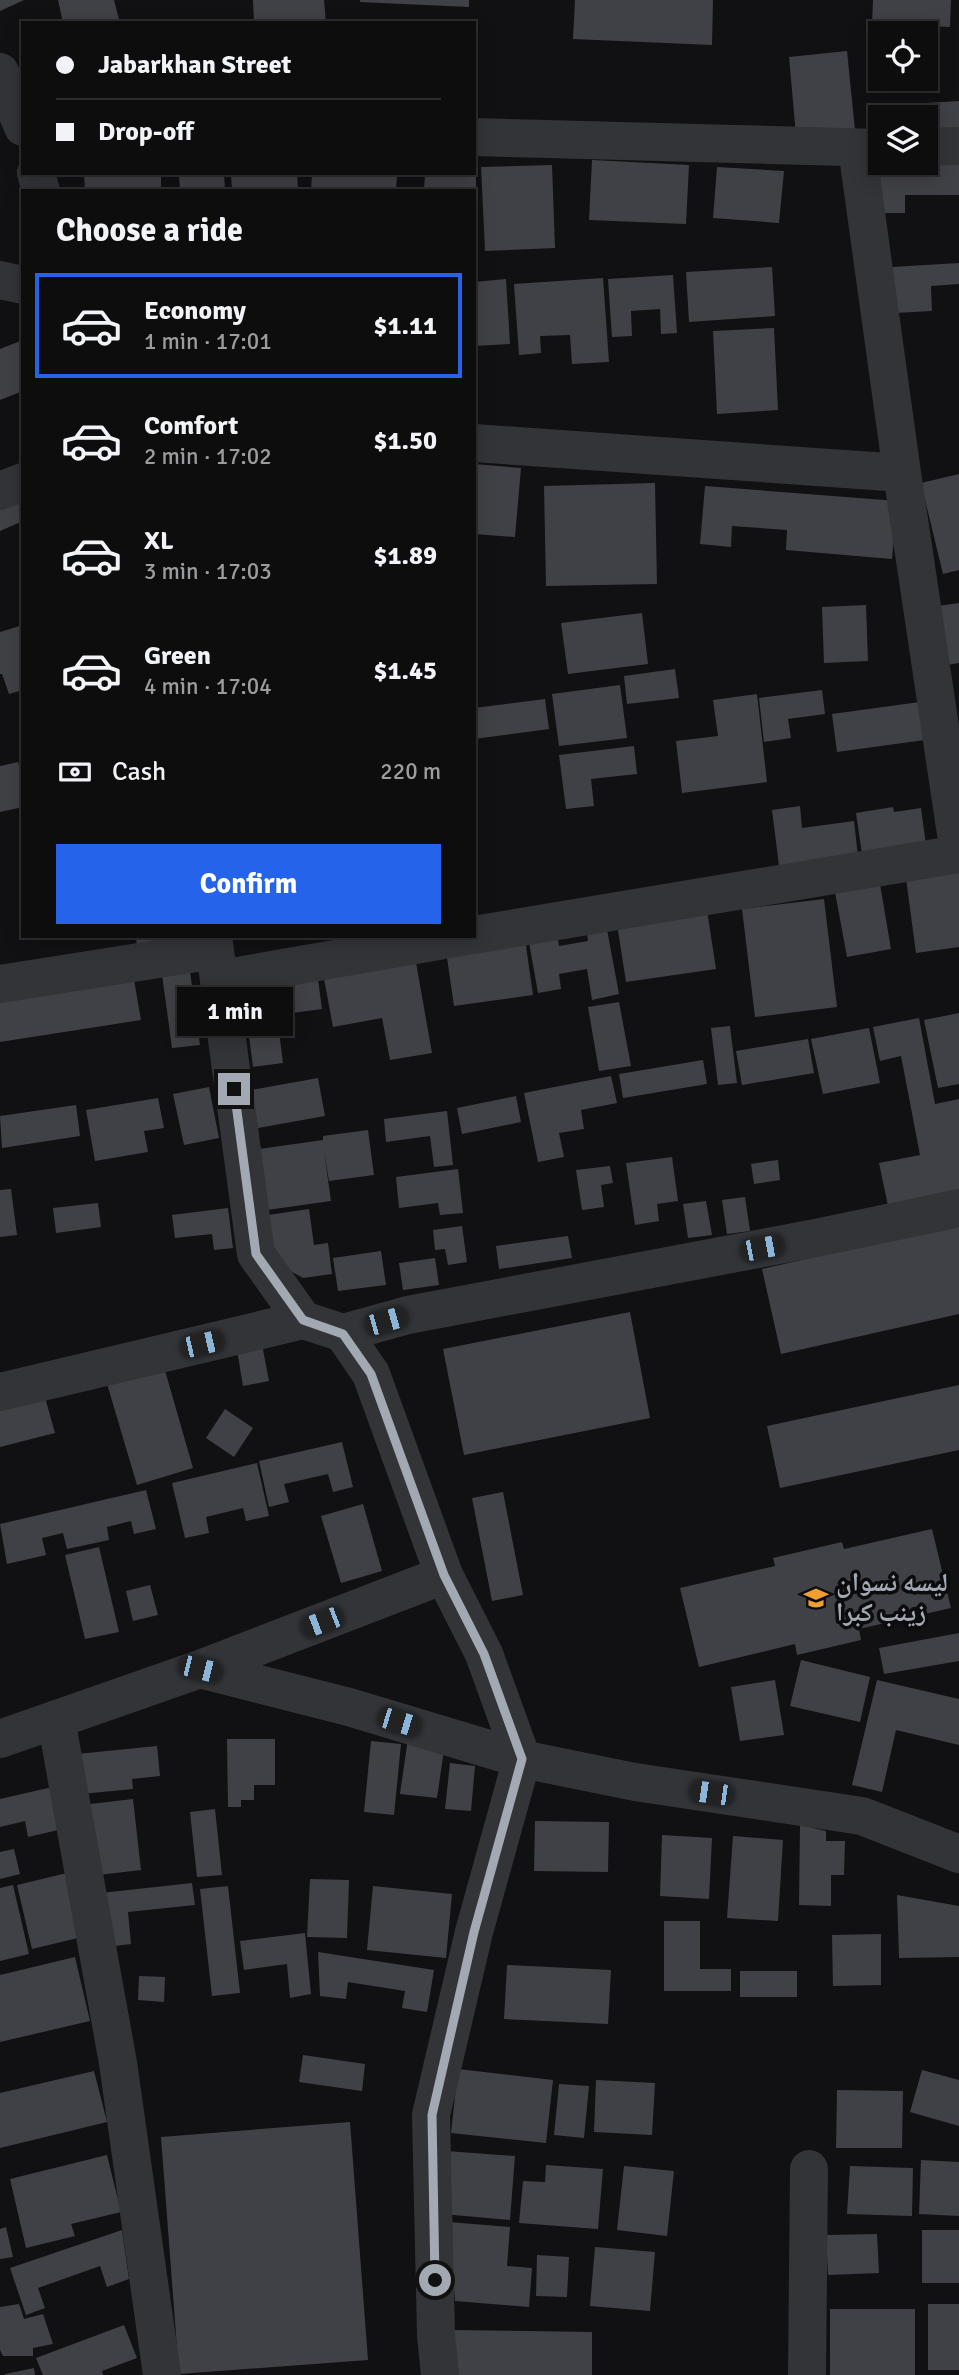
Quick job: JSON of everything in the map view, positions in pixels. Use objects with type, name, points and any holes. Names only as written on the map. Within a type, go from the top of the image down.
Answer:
[{"type":"street","points":[[0,72],[21,122]]},
{"type":"street","points":[[476,137],[868,148]]},
{"type":"street","points":[[938,147],[959,146]]},
{"type":"street","points":[[476,935],[959,854],[902,473],[872,175]]},
{"type":"street","points":[[0,280],[21,285]]},
{"type":"street","points":[[476,443],[902,473]]},
{"type":"street","points":[[0,491],[21,483]]},
{"type":"street","points":[[0,984],[216,955],[441,938]]},
{"type":"street","points":[[216,955],[256,1254],[303,1320]]},
{"type":"street","points":[[0,1392],[303,1320],[343,1334],[408,1315],[803,1241],[959,1208]]},
{"type":"street","points":[[343,1334],[371,1374],[444,1575],[484,1654],[522,1759],[474,1932],[432,2115],[436,2335],[440,2375]]},
{"type":"street","points":[[0,1738],[200,1669],[444,1575]]},
{"type":"street","points":[[200,1669],[349,1707],[522,1759],[635,1782],[862,1816],[959,1854]]},
{"type":"street","points":[[56,1718],[118,2063],[162,2375]]},
{"type":"street","points":[[807,2375],[809,2169]]},
{"type":"building","points":[[0,0],[24,0],[0,11]]},
{"type":"building","points":[[58,0],[114,0],[119,21],[63,21]]},
{"type":"building","points":[[253,0],[324,0],[326,21],[254,21]]},
{"type":"building","points":[[469,0],[469,7],[360,2]]},
{"type":"building","points":[[575,0],[713,0],[712,45],[573,39]]},
{"type":"building","points":[[873,0],[951,0],[950,27],[938,27],[938,21],[872,21]]},
{"type":"building","points":[[847,51],[855,130],[796,135],[789,57]]},
{"type":"building","points":[[959,101],[959,138],[938,139],[938,105],[925,103]]},
{"type":"building","points":[[592,160],[689,165],[686,224],[589,220]]},
{"type":"building","points":[[938,163],[959,163],[959,195],[905,195],[905,213],[880,213],[880,175],[938,175]]},
{"type":"building","points":[[552,165],[555,248],[485,251],[481,167]]},
{"type":"building","points":[[717,167],[784,171],[779,223],[713,218]]},
{"type":"building","points":[[84,175],[161,175],[161,189],[85,189]]},
{"type":"building","points":[[179,175],[224,175],[225,189],[180,189]]},
{"type":"building","points":[[231,175],[297,175],[298,189],[232,189]]},
{"type":"building","points":[[312,175],[397,175],[396,189],[311,189]]},
{"type":"building","points":[[425,175],[476,175],[476,189],[424,189]]},
{"type":"building","points":[[959,263],[959,284],[931,286],[932,311],[895,313],[892,267]]},
{"type":"building","points":[[772,267],[775,316],[689,322],[686,272]]},
{"type":"building","points":[[673,275],[677,333],[661,334],[660,309],[631,311],[632,336],[612,337],[608,279]]},
{"type":"building","points":[[603,278],[609,362],[572,364],[570,335],[540,336],[541,353],[519,355],[514,284]]},
{"type":"building","points":[[506,279],[510,344],[476,346],[476,282]]},
{"type":"building","points":[[774,328],[778,410],[717,414],[713,331]]},
{"type":"building","points":[[21,341],[21,392],[0,400],[0,349]]},
{"type":"building","points":[[476,464],[521,468],[515,537],[476,534]]},
{"type":"building","points":[[959,474],[959,570],[943,574],[921,483]]},
{"type":"building","points":[[655,483],[657,584],[546,586],[544,486]]},
{"type":"building","points":[[705,486],[897,501],[892,559],[786,550],[787,530],[732,526],[731,547],[700,544]]},
{"type":"building","points":[[21,491],[21,522],[0,531],[0,499]]},
{"type":"building","points":[[959,603],[959,663],[947,665],[938,606]]},
{"type":"building","points":[[866,605],[868,661],[824,663],[822,607]]},
{"type":"building","points":[[642,613],[648,664],[568,674],[561,623]]},
{"type":"building","points":[[21,626],[21,691],[9,694],[0,674],[0,632]]},
{"type":"building","points":[[675,669],[679,698],[627,704],[624,676]]},
{"type":"building","points":[[620,685],[627,738],[559,746],[552,694]]},
{"type":"building","points":[[822,690],[825,714],[788,719],[791,738],[764,742],[759,698]]},
{"type":"building","points":[[757,694],[767,782],[682,793],[676,741],[718,736],[713,700]]},
{"type":"building","points":[[545,699],[549,729],[476,739],[476,708]]},
{"type":"building","points":[[927,701],[932,739],[837,752],[832,714]]},
{"type":"building","points":[[634,746],[637,774],[591,779],[594,806],[566,809],[559,755]]},
{"type":"building","points":[[18,762],[21,773],[21,807],[0,812],[0,766]]},
{"type":"building","points":[[800,806],[802,828],[854,821],[858,856],[779,866],[772,810]]},
{"type":"building","points":[[893,807],[894,812],[921,808],[926,845],[863,861],[856,813]]},
{"type":"building","points":[[959,864],[959,947],[916,953],[905,871]]},
{"type":"building","points":[[880,884],[891,949],[847,957],[835,892]]},
{"type":"building","points":[[824,899],[837,1007],[755,1017],[742,909]]},
{"type":"building","points":[[707,910],[716,969],[626,982],[617,924]]},
{"type":"building","points":[[606,924],[619,994],[592,1000],[587,969],[559,974],[561,989],[538,993],[528,937],[557,932],[559,946],[588,941],[586,927]]},
{"type":"building","points":[[136,938],[185,938],[137,950]]},
{"type":"building","points":[[525,939],[533,995],[454,1006],[446,951]]},
{"type":"building","points":[[414,951],[432,1053],[390,1060],[382,1018],[333,1027],[322,968]]},
{"type":"building","points":[[189,964],[200,1045],[172,1048],[161,967]]},
{"type":"building","points":[[317,972],[322,1009],[277,1015],[283,1063],[253,1067],[242,982]]},
{"type":"building","points":[[133,974],[141,1020],[0,1042],[0,996]]},
{"type":"building","points":[[619,1002],[631,1066],[599,1071],[588,1007]]},
{"type":"building","points":[[959,1013],[959,1084],[938,1088],[924,1020]]},
{"type":"building","points":[[919,1018],[935,1104],[959,1099],[959,1192],[888,1206],[879,1163],[920,1155],[901,1056],[880,1061],[873,1027]]},
{"type":"building","points":[[730,1026],[737,1083],[718,1085],[711,1028]]},
{"type":"building","points":[[869,1028],[880,1083],[823,1094],[811,1039]]},
{"type":"building","points":[[808,1039],[814,1073],[742,1085],[736,1051]]},
{"type":"building","points":[[703,1060],[707,1084],[623,1098],[619,1074]]},
{"type":"building","points":[[611,1076],[617,1103],[581,1110],[584,1129],[559,1133],[564,1157],[538,1162],[524,1093]]},
{"type":"building","points":[[318,1078],[325,1116],[258,1128],[251,1090]]},
{"type":"building","points":[[209,1087],[219,1138],[184,1145],[173,1094]]},
{"type":"building","points":[[516,1096],[521,1122],[462,1134],[457,1108]]},
{"type":"building","points":[[158,1098],[164,1128],[144,1131],[148,1152],[95,1161],[86,1110]]},
{"type":"building","points":[[76,1105],[80,1136],[2,1148],[0,1116]]},
{"type":"building","points":[[447,1111],[453,1165],[434,1167],[430,1136],[386,1142],[384,1119]]},
{"type":"building","points":[[368,1130],[374,1175],[329,1181],[324,1151],[331,1201],[267,1210],[259,1149],[323,1140],[323,1136]]},
{"type":"building","points":[[672,1157],[678,1201],[657,1204],[659,1221],[635,1225],[626,1163]]},
{"type":"building","points":[[778,1160],[780,1180],[754,1184],[751,1164]]},
{"type":"building","points":[[610,1166],[613,1183],[601,1185],[604,1207],[582,1210],[576,1170]]},
{"type":"building","points":[[458,1169],[463,1213],[440,1215],[438,1203],[399,1208],[396,1177]]},
{"type":"building","points":[[11,1189],[17,1235],[0,1237],[0,1190]]},
{"type":"building","points":[[745,1197],[750,1231],[727,1234],[722,1200]]},
{"type":"building","points":[[706,1201],[712,1235],[688,1238],[683,1204]]},
{"type":"building","points":[[98,1203],[101,1227],[56,1233],[53,1208]]},
{"type":"building","points":[[228,1208],[233,1248],[214,1250],[212,1234],[175,1238],[172,1215]]},
{"type":"building","points":[[309,1209],[314,1245],[328,1243],[332,1274],[303,1278],[274,1262],[268,1215]]},
{"type":"building","points":[[959,1224],[959,1314],[781,1354],[762,1269]]},
{"type":"building","points":[[462,1226],[467,1262],[448,1265],[445,1249],[435,1250],[433,1230]]},
{"type":"building","points":[[568,1236],[572,1258],[499,1269],[496,1246]]},
{"type":"building","points":[[381,1251],[386,1285],[338,1291],[333,1258]]},
{"type":"building","points":[[435,1258],[439,1285],[403,1290],[399,1263]]},
{"type":"building","points":[[630,1312],[650,1418],[464,1455],[443,1349]]},
{"type":"building","points":[[261,1339],[269,1381],[243,1386],[236,1344]]},
{"type":"building","points":[[162,1360],[193,1468],[137,1485],[105,1377]]},
{"type":"building","points":[[959,1385],[959,1450],[780,1488],[767,1426]]},
{"type":"building","points":[[43,1390],[55,1433],[0,1447],[0,1401]]},
{"type":"building","points":[[225,1409],[253,1428],[234,1457],[206,1438]]},
{"type":"building","points":[[342,1442],[353,1487],[333,1492],[328,1474],[284,1484],[289,1502],[269,1507],[259,1461]]},
{"type":"building","points":[[257,1463],[269,1516],[246,1521],[243,1508],[206,1517],[209,1533],[185,1538],[172,1483]]},
{"type":"building","points":[[146,1490],[156,1529],[134,1534],[131,1521],[107,1527],[109,1540],[67,1549],[63,1533],[42,1538],[46,1555],[7,1564],[0,1524]]},
{"type":"building","points":[[503,1492],[523,1595],[492,1601],[472,1498]]},
{"type":"building","points":[[363,1504],[382,1571],[341,1583],[321,1516]]},
{"type":"building","name":"لیسه نسوان زینب کبرا","points":[[932,1529],[951,1608],[859,1629],[861,1640],[797,1655],[795,1644],[699,1667],[680,1588],[775,1566],[773,1558],[842,1542],[844,1549]]},
{"type":"building","points":[[99,1547],[119,1632],[85,1639],[65,1555]]},
{"type":"building","points":[[150,1585],[158,1615],[133,1621],[126,1591]]},
{"type":"building","points":[[959,1633],[959,1661],[884,1674],[879,1648]]},
{"type":"building","points":[[801,1660],[870,1677],[860,1722],[790,1706]]},
{"type":"building","points":[[775,1680],[784,1735],[740,1741],[731,1687]]},
{"type":"building","points":[[877,1680],[959,1699],[959,1745],[896,1730],[882,1792],[852,1785]]},
{"type":"building","points":[[408,1738],[445,1743],[437,1798],[400,1794]]},
{"type":"building","points":[[227,1739],[275,1739],[275,1785],[254,1785],[254,1800],[241,1800],[241,1807],[228,1807]]},
{"type":"building","points":[[371,1741],[401,1744],[394,1815],[364,1812]]},
{"type":"building","points":[[157,1746],[160,1776],[132,1779],[133,1789],[81,1794],[77,1754]]},
{"type":"building","points":[[450,1763],[475,1766],[471,1811],[445,1809]]},
{"type":"building","points":[[57,1786],[67,1828],[28,1837],[25,1821],[0,1827],[0,1799]]},
{"type":"building","points":[[133,1799],[141,1870],[90,1876],[82,1805]]},
{"type":"building","points":[[215,1809],[222,1875],[197,1877],[190,1812]]},
{"type":"building","points":[[535,1821],[609,1822],[608,1872],[534,1871]]},
{"type":"building","points":[[800,1825],[826,1831],[826,1841],[845,1841],[844,1875],[831,1875],[831,1906],[799,1905]]},
{"type":"building","points":[[662,1835],[712,1838],[709,1899],[660,1896]]},
{"type":"building","points":[[733,1836],[783,1840],[778,1921],[727,1918]]},
{"type":"building","points":[[14,1849],[20,1874],[0,1879],[0,1852]]},
{"type":"building","points":[[67,1873],[82,1937],[32,1949],[17,1885]]},
{"type":"building","points":[[310,1879],[349,1880],[347,1938],[307,1937]]},
{"type":"building","points":[[192,1883],[195,1905],[128,1912],[131,1944],[107,1947],[101,1893]]},
{"type":"building","points":[[13,1885],[29,1954],[0,1961],[0,1888]]},
{"type":"building","points":[[228,1886],[240,1993],[212,1996],[200,1889]]},
{"type":"building","points":[[373,1886],[452,1894],[446,1958],[367,1950]]},
{"type":"building","points":[[897,1895],[959,1906],[959,1957],[899,1958]]},
{"type":"building","points":[[664,1921],[700,1921],[700,1969],[731,1969],[731,1991],[664,1991]]},
{"type":"building","points":[[305,1933],[311,1994],[290,1998],[287,1964],[244,1970],[240,1941]]},
{"type":"building","points":[[881,1934],[881,1985],[833,1986],[832,1935]]},
{"type":"building","points":[[318,1952],[434,1970],[427,2012],[402,2008],[405,1991],[348,1982],[346,1999],[320,1996]]},
{"type":"building","points":[[75,1957],[90,2021],[0,2042],[0,1975]]},
{"type":"building","points":[[507,1965],[611,1970],[608,2024],[504,2019]]},
{"type":"building","points":[[740,1971],[797,1971],[797,1997],[740,1997]]},
{"type":"building","points":[[139,1976],[165,1977],[164,2002],[138,2000]]},
{"type":"building","points":[[303,2055],[365,2064],[362,2091],[299,2082]]},
{"type":"building","points":[[458,2069],[553,2080],[546,2143],[451,2133]]},
{"type":"building","points":[[922,2070],[959,2080],[959,2126],[910,2112]]},
{"type":"building","points":[[94,2071],[107,2122],[0,2148],[0,2093]]},
{"type":"building","points":[[596,2080],[655,2083],[652,2135],[594,2132]]},
{"type":"building","points":[[559,2084],[589,2086],[584,2138],[554,2135]]},
{"type":"building","points":[[837,2090],[903,2091],[902,2148],[836,2148]]},
{"type":"building","points":[[350,2122],[368,2360],[179,2374],[161,2137]]},
{"type":"building","points":[[446,2151],[515,2156],[510,2220],[442,2214]]},
{"type":"building","points":[[107,2155],[121,2212],[71,2224],[75,2236],[26,2248],[10,2179]]},
{"type":"building","points":[[921,2160],[959,2162],[959,2216],[919,2214]]},
{"type":"building","points":[[546,2165],[603,2169],[598,2229],[519,2223],[523,2181],[545,2182]]},
{"type":"building","points":[[624,2166],[674,2171],[667,2236],[617,2230]]},
{"type":"building","points":[[850,2166],[913,2168],[912,2216],[847,2214]]},
{"type":"building","points":[[449,2222],[510,2227],[507,2266],[532,2268],[529,2307],[455,2301]]},
{"type":"building","points":[[6,2227],[13,2257],[0,2259],[0,2229]]},
{"type":"building","points":[[122,2230],[129,2279],[107,2287],[100,2266],[38,2288],[45,2308],[26,2315],[10,2268]]},
{"type":"building","points":[[922,2230],[959,2230],[959,2283],[922,2283]]},
{"type":"building","points":[[877,2234],[879,2273],[828,2275],[826,2235]]},
{"type":"building","points":[[595,2247],[655,2252],[650,2311],[590,2306]]},
{"type":"building","points":[[537,2255],[569,2257],[567,2297],[536,2296]]},
{"type":"building","points":[[19,2304],[24,2319],[43,2314],[53,2344],[33,2348],[33,2356],[3,2356],[0,2350],[0,2307]]},
{"type":"building","points":[[928,2304],[959,2304],[959,2370],[928,2370]]},
{"type":"building","points":[[830,2309],[915,2309],[915,2375],[830,2375]]},
{"type":"building","points":[[124,2325],[137,2358],[102,2371],[103,2375],[43,2375],[36,2358]]},
{"type":"building","points":[[452,2330],[592,2332],[592,2375],[452,2375]]},
{"type":"building","points":[[34,2368],[35,2375],[5,2375],[5,2374]]},
{"type":"place","name":"لیسه نسوان زینب کبرا","points":[[816,1598]]},
{"type":"route","points":[[234,1089],[256,1254],[303,1320],[343,1334],[371,1374],[444,1575],[484,1654],[522,1759],[474,1932],[432,2115],[435,2280]]}]
